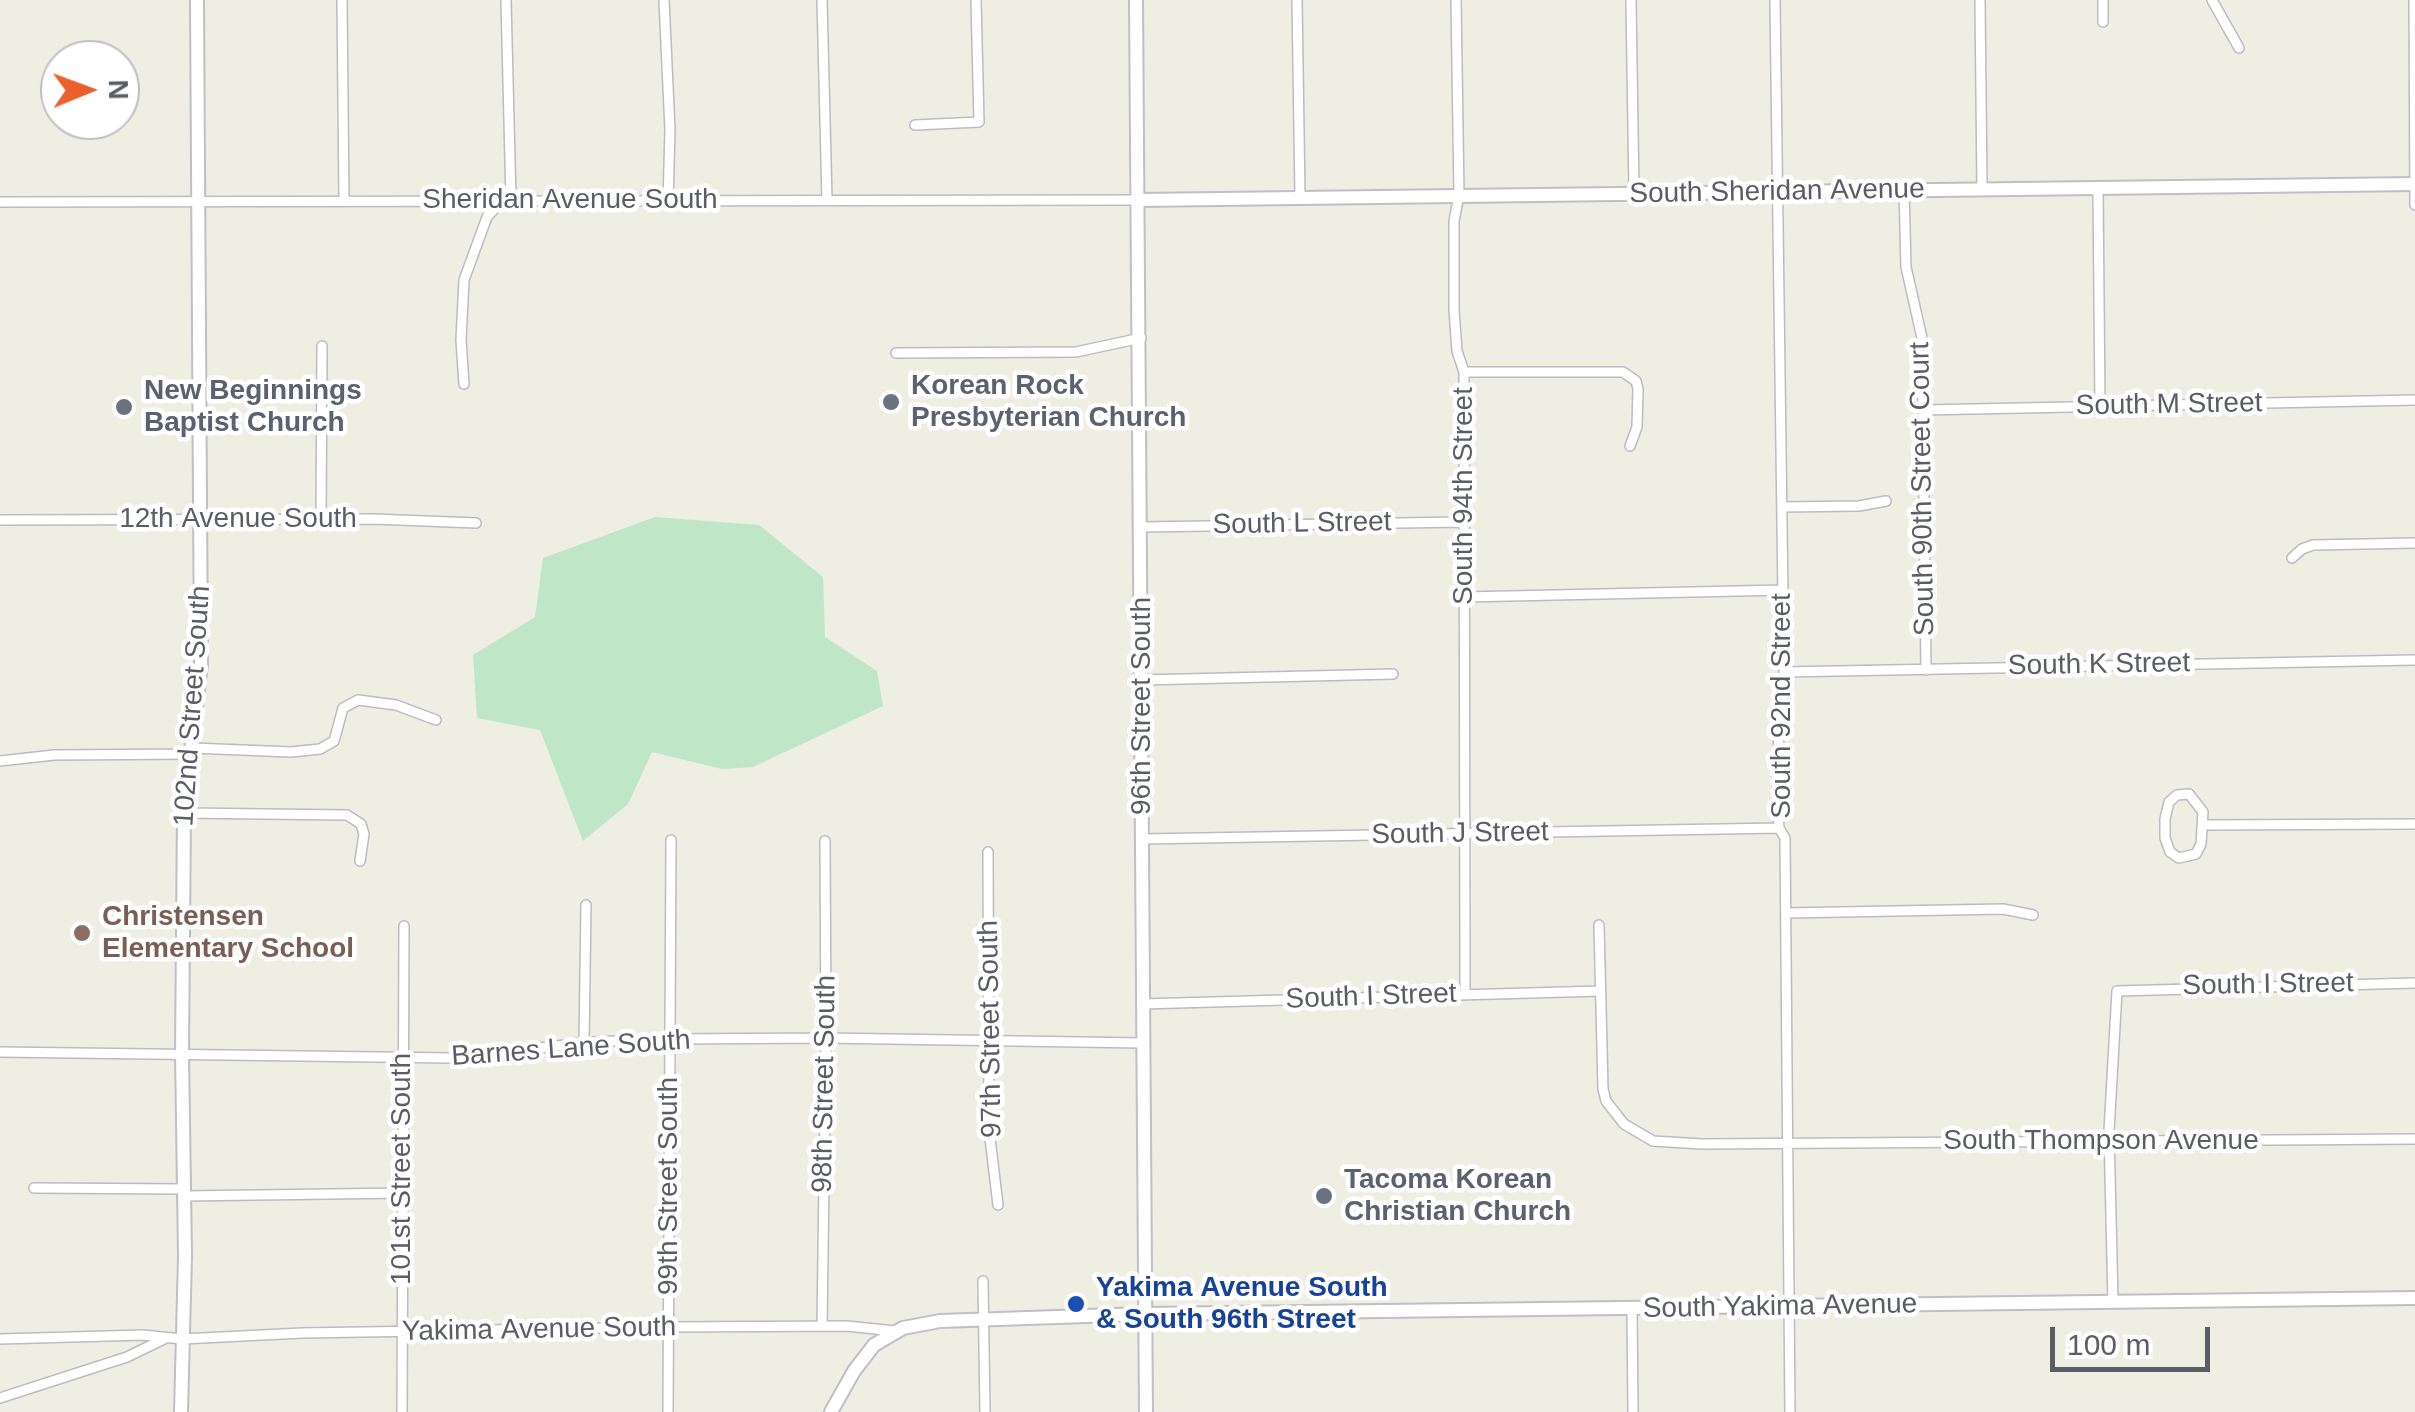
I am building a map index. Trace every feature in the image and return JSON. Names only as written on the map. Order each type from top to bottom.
[{"type":"main road","name":"102nd Street South","points":[[180,1412],[184,813],[201,664],[198,0]]},
{"type":"main road","name":"96th Street South","points":[[1136,0],[1146,1412]]},
{"type":"main road","name":"South Sheridan Avenue","points":[[1139,200],[2415,184]]},
{"type":"main road","name":"South Yakima Avenue","points":[[1145,1314],[2415,1298]]},
{"type":"main road","name":"Yakima Avenue South","points":[[895,1331],[923,1323],[1145,1314]]},
{"type":"main road","points":[[831,1412],[864,1354],[895,1331]]},
{"type":"street","points":[[342,0],[344,200]]},
{"type":"street","points":[[464,384],[464,280],[487,217],[507,201],[506,0]]},
{"type":"street","points":[[664,0],[670,130],[668,201]]},
{"type":"street","points":[[822,0],[827,200]]},
{"type":"street","points":[[915,125],[979,122],[976,0]]},
{"type":"street","points":[[1296,0],[1300,197]]},
{"type":"street","name":"South 94th Street","points":[[1456,0],[1460,195],[1454,221],[1454,310],[1457,351],[1464,372],[1465,994]]},
{"type":"street","points":[[1631,0],[1634,193]]},
{"type":"street","name":"South 92nd Street","points":[[1775,0],[1784,672],[1780,702],[1779,828],[1785,838],[1790,1412]]},
{"type":"street","points":[[2103,0],[2103,22]]},
{"type":"street","points":[[2212,0],[2239,48]]},
{"type":"street","points":[[2414,0],[2415,205]]},
{"type":"street","points":[[1980,1],[1982,189]]},
{"type":"street","points":[[2098,188],[2100,407]]},
{"type":"street","name":"South 90th Street Court","points":[[1904,190],[1906,266],[1922,338],[1926,670]]},
{"type":"street","name":"Sheridan Avenue South","points":[[0,202],[1139,200]]},
{"type":"street","points":[[896,353],[1076,352],[1141,338]]},
{"type":"street","points":[[321,519],[322,346]]},
{"type":"street","points":[[1464,372],[1611,370],[1630,375],[1638,389],[1636,434],[1630,446]]},
{"type":"street","name":"South M Street","points":[[1923,410],[2415,400]]},
{"type":"street","points":[[1782,507],[1886,502]]},
{"type":"street","name":"12th Avenue South","points":[[0,520],[321,519],[476,523]]},
{"type":"street","name":"South L Street","points":[[1142,527],[1463,522]]},
{"type":"street","points":[[2292,558],[2312,545],[2415,543]]},
{"type":"street","points":[[1464,597],[1783,590]]},
{"type":"street","name":"South K Street","points":[[1784,672],[2415,660]]},
{"type":"street","points":[[1142,680],[1393,674]]},
{"type":"street","points":[[0,761],[54,755],[291,752],[320,748],[334,741],[343,708],[358,700],[396,705],[436,720]]},
{"type":"street","points":[[2189,794],[2198,802],[2204,825],[2196,854],[2179,858],[2170,852],[2165,819],[2169,802],[2177,795],[2189,794]]},
{"type":"street","points":[[184,813],[347,815],[361,824],[364,834],[360,861]]},
{"type":"street","points":[[2204,825],[2415,824]]},
{"type":"street","name":"South J Street","points":[[1142,839],[1779,828]]},
{"type":"street","name":"99th Street South","points":[[668,1412],[671,840]]},
{"type":"street","name":"98th Street South","points":[[822,1326],[825,842]]},
{"type":"street","name":"97th Street South","points":[[988,852],[989,1130],[998,1205]]},
{"type":"street","points":[[584,1043],[586,905]]},
{"type":"street","points":[[1786,913],[2003,909],[2033,915]]},
{"type":"street","name":"South Thompson Avenue","points":[[1599,925],[1603,1090],[1614,1114],[1632,1132],[1653,1141],[2415,1139]]},
{"type":"street","name":"101st Street South","points":[[402,1412],[404,926]]},
{"type":"street","name":"South I Street","points":[[2110,1141],[2114,995],[2121,988],[2415,982]]},
{"type":"street","name":"South I Street","points":[[1142,1004],[1600,991]]},
{"type":"street","name":"Barnes Lane South","points":[[0,1052],[470,1058],[584,1043],[670,1039],[1142,1043]]},
{"type":"street","points":[[2110,1141],[2113,1302]]},
{"type":"street","points":[[34,1188],[184,1193],[403,1192]]},
{"type":"street","points":[[983,1281],[985,1412]]},
{"type":"street","points":[[1632,1309],[1633,1412]]},
{"type":"street","name":"Yakima Avenue South","points":[[164,1340],[302,1333],[668,1327],[822,1326],[895,1331]]},
{"type":"street","points":[[0,1339],[144,1335],[164,1340]]},
{"type":"street","points":[[0,1398],[164,1340]]},
{"type":"green space","points":[[655,517],[759,525],[823,577],[825,637],[877,671],[883,706],[753,767],[722,769],[652,752],[628,804],[583,841],[540,730],[477,718],[473,655],[535,617],[543,558]]},
{"type":"place","name":"Korean Rock Presbyterian Church","points":[[891,402]]},
{"type":"place","name":"New Beginnings Baptist Church","points":[[124,407]]},
{"type":"place","name":"Christensen Elementary School","points":[[82,933]]},
{"type":"place","name":"Tacoma Korean Christian Church","points":[[1324,1196]]},
{"type":"place","name":"Yakima Avenue South & South 96th Street","points":[[1076,1304]]}]
